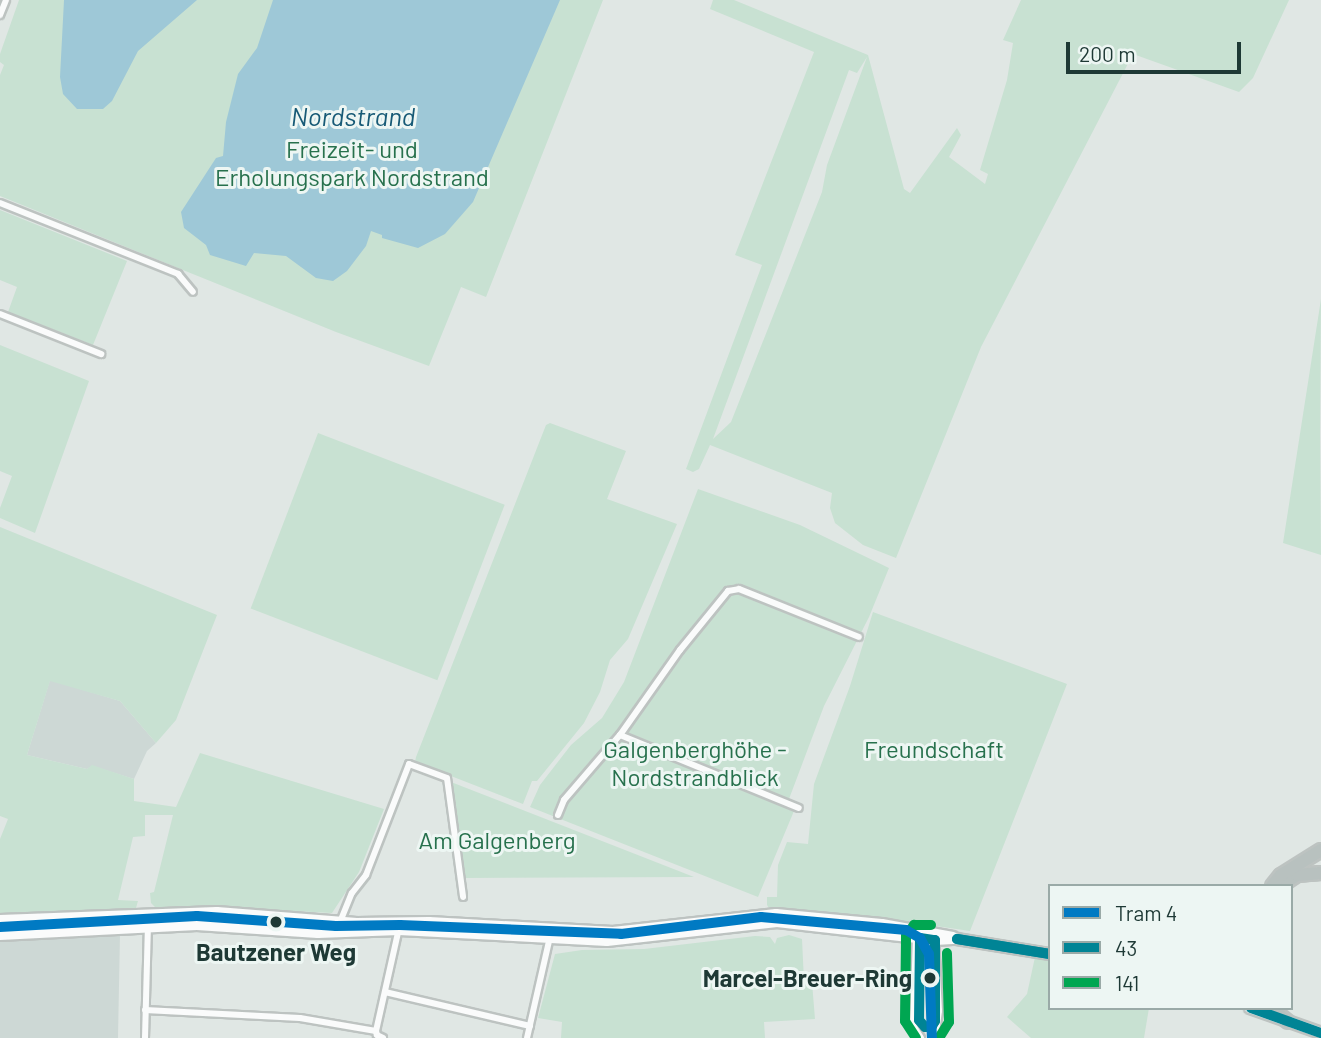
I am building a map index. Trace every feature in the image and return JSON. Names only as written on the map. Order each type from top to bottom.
[{"type":"highway","points":[[1274,884],[1281,876],[1321,850]]},
{"type":"highway","points":[[1286,884],[1297,875],[1321,873]]},
{"type":"highway","points":[[1273,1010],[1288,1022]]},
{"type":"main road","points":[[0,920],[217,912],[340,928]]},
{"type":"main road","points":[[146,914],[148,927]]},
{"type":"main road","points":[[0,935],[197,925],[340,928],[400,926],[551,933],[631,931],[776,914],[930,934],[1048,954]]},
{"type":"main road","points":[[551,933],[607,941],[769,922],[915,937],[930,934]]},
{"type":"main road","points":[[1255,1010],[1321,1033]]},
{"type":"street","points":[[0,15],[6,0]]},
{"type":"street","points":[[0,203],[178,274],[193,292]]},
{"type":"street","points":[[0,314],[101,355]]},
{"type":"street","points":[[558,815],[564,800],[620,735],[723,595],[733,588],[859,637]]},
{"type":"street","points":[[620,735],[799,808]]},
{"type":"street","points":[[340,928],[352,893],[366,875],[410,764],[447,778],[463,897]]},
{"type":"street","points":[[145,1010],[300,1018],[379,1035],[385,992],[400,926]]},
{"type":"street","points":[[145,1038],[148,927]]},
{"type":"street","points":[[385,992],[529,1033],[551,933]]},
{"type":"street","points":[[921,1038],[913,1025],[915,937],[930,934],[939,1011],[935,1038]]},
{"type":"shaded area","points":[[50,680],[120,701],[156,743],[147,751],[134,779],[92,766],[87,769],[27,755]]},
{"type":"shaded area","points":[[120,935],[118,1038],[0,1038],[0,942],[40,936]]},
{"type":"green space","name":"Freizeit- und Erholungspark Nordstrand","points":[[19,0],[603,0],[486,297],[461,287],[429,366],[336,332],[0,196],[0,75],[4,65],[0,62],[0,54]]},
{"type":"green space","points":[[713,0],[734,0],[868,55],[904,189],[910,193],[957,128],[961,135],[949,157],[985,184],[988,174],[980,170],[1007,80],[1013,43],[1003,40],[1021,0],[1289,0],[1253,78],[1239,92],[1133,54],[981,347],[896,558],[863,545],[835,523],[830,508],[832,493],[710,445],[699,469],[693,472],[686,469],[762,265],[735,255],[814,52],[710,9]],"holes":[[[867,57],[827,165],[822,192],[731,422],[713,439],[849,70],[857,73]]]},
{"type":"green space","points":[[0,210],[127,261],[93,345],[8,312],[17,287],[0,280]]},
{"type":"green space","points":[[1321,299],[1320,433],[1321,555],[1283,543]]},
{"type":"green space","points":[[0,345],[89,381],[35,533],[0,518],[0,508],[12,476],[0,471]]},
{"type":"green space","points":[[550,423],[626,451],[607,499],[677,524],[628,639],[610,660],[600,692],[584,723],[537,781],[532,781],[523,804],[415,762],[546,425]]},
{"type":"green space","points":[[318,433],[505,505],[437,680],[251,609]]},
{"type":"green space","name":"Galgenberghöhe - Nordstrandblick","points":[[698,489],[800,525],[889,568],[869,617],[824,706],[786,807],[794,811],[758,897],[530,807],[540,785],[571,745],[602,718],[624,682]]},
{"type":"green space","points":[[0,527],[217,615],[176,720],[156,743],[120,701],[50,681],[27,755],[87,769],[92,765],[134,779],[134,801],[176,807],[200,753],[384,809],[359,872],[332,913],[199,906],[156,908],[151,903],[150,893],[154,892],[173,815],[145,815],[145,836],[133,837],[118,900],[138,901],[136,908],[101,913],[0,916],[0,839],[8,819],[0,816]]},
{"type":"green space","name":"Freundschaft","points":[[873,612],[1067,684],[970,931],[874,917],[769,908],[767,905],[767,897],[777,897],[778,865],[787,842],[808,844],[814,784],[850,686]]},
{"type":"green space","name":"Am Galgenberg","points":[[451,782],[694,877],[464,878]]},
{"type":"green space","points":[[789,935],[802,939],[804,981],[812,982],[815,1019],[764,1022],[765,1038],[561,1038],[562,1022],[538,1018],[555,954],[582,950],[644,949],[755,936],[770,937],[775,944],[777,938]]},
{"type":"green space","points":[[1035,957],[1048,960],[1048,1010],[1149,1010],[1144,1038],[1031,1038],[1007,1017],[1027,994]]},
{"type":"water","points":[[64,0],[197,0],[138,51],[112,101],[103,109],[77,109],[63,94],[60,77]]},
{"type":"water","name":"Nordstrand","points":[[273,0],[560,0],[473,202],[445,234],[418,248],[382,238],[382,235],[371,231],[366,246],[347,271],[333,281],[316,278],[286,256],[254,253],[246,266],[210,255],[206,245],[184,228],[181,212],[216,158],[223,156],[226,122],[238,74],[257,48]]},
{"type":"tram line","name":"4","points":[[0,927],[197,916],[336,926],[400,925],[621,934],[761,917],[906,930],[920,938],[929,954],[932,1038]]},
{"type":"transit line","name":"141","points":[[916,1038],[905,1021],[906,936],[914,925],[931,925]]},
{"type":"transit line","name":"43","points":[[920,938],[935,940],[935,1021],[932,1026],[925,1027],[919,1020],[920,938]]},
{"type":"transit line","name":"43","points":[[957,939],[1048,954]]},
{"type":"transit line","name":"43","points":[[957,939],[1048,954]]},
{"type":"transit line","name":"141","points":[[939,1038],[949,1022],[947,953]]},
{"type":"transit line","name":"43","points":[[1257,1010],[1321,1033]]},
{"type":"place","name":"Bautzener Weg","points":[[276,922]]},
{"type":"place","name":"Marcel-Breuer-Ring","points":[[930,978]]}]
